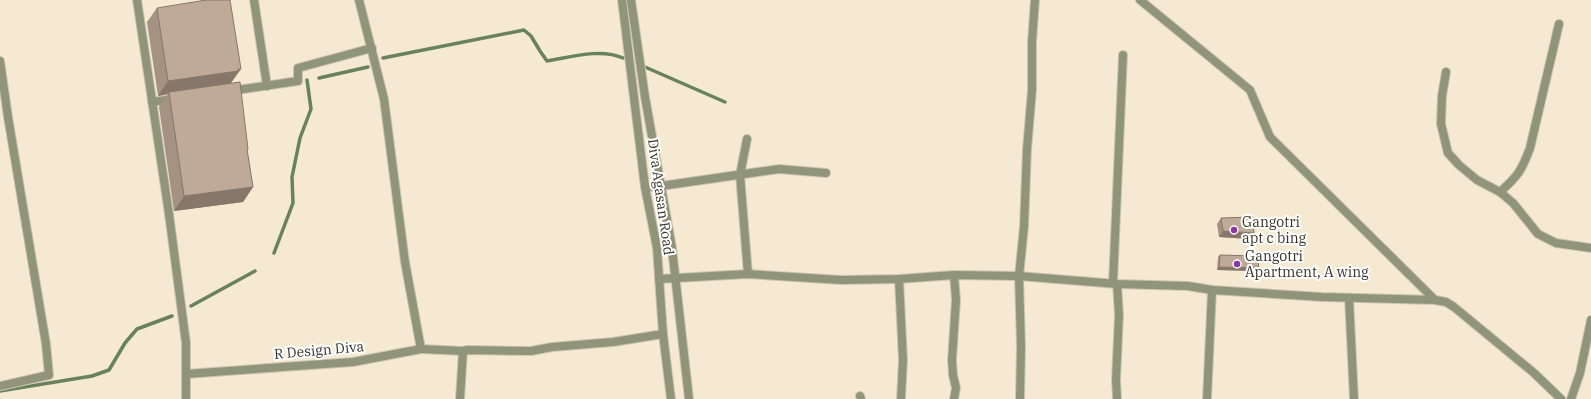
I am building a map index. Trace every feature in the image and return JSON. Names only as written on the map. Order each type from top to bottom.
[{"type":"street","points":[[137,0],[186,343],[186,399]]},
{"type":"street","points":[[254,0],[267,86]]},
{"type":"street","points":[[359,0],[384,99],[405,262],[420,349]]},
{"type":"street","name":"Diva Agasan Road","points":[[622,0],[645,187],[657,248],[663,334],[671,399]]},
{"type":"street","points":[[631,0],[645,97],[661,186],[675,278],[689,399]]},
{"type":"street","points":[[1020,399],[1020,276],[1032,90],[1032,42],[1035,0]]},
{"type":"street","points":[[1140,0],[1250,90],[1270,137],[1435,300]]},
{"type":"street","points":[[1500,192],[1515,179],[1523,167],[1530,148],[1559,24]]},
{"type":"street","points":[[221,92],[298,82],[298,68],[372,48]]},
{"type":"street","points":[[1117,399],[1116,379],[1119,315],[1115,283],[1123,55]]},
{"type":"street","points":[[0,62],[46,344],[49,376],[0,386]]},
{"type":"street","points":[[1446,72],[1442,96],[1441,124],[1448,153],[1459,165],[1477,180],[1500,192],[1513,203],[1538,234],[1556,242],[1591,248]]},
{"type":"street","points":[[152,102],[183,98]]},
{"type":"street","points":[[747,139],[740,175],[748,274]]},
{"type":"street","points":[[645,187],[779,169],[826,173]]},
{"type":"street","points":[[659,279],[748,274],[841,280],[899,279],[954,275],[1020,276],[1115,283],[1188,286],[1212,290],[1322,297],[1435,300],[1446,302],[1454,306],[1534,373],[1561,399]]},
{"type":"street","points":[[954,275],[956,300],[952,360],[956,388],[954,399]]},
{"type":"street","points":[[899,279],[903,360],[901,399]]},
{"type":"street","points":[[1207,399],[1212,290]]},
{"type":"street","points":[[1349,298],[1354,399]]},
{"type":"street","points":[[1571,399],[1580,373],[1591,320]]},
{"type":"street","name":"R Design Diva","points":[[186,374],[353,362],[420,349],[463,352],[467,350],[531,351],[552,347],[613,342],[663,334]]},
{"type":"street","points":[[460,399],[463,352]]},
{"type":"building","points":[[206,0],[230,0],[241,69],[238,69],[238,71],[168,81],[157,8]]},
{"type":"building","points":[[240,82],[247,149],[253,187],[184,196],[169,92]]},
{"type":"building","points":[[1253,217],[1254,233],[1223,231],[1221,218]]},
{"type":"building","name":"Gangotri Apartment, A wing","points":[[1220,255],[1257,256],[1259,268],[1219,267]]},
{"type":"waterway","points":[[383,58],[524,30],[531,36],[547,61],[586,54],[605,54],[623,58]]},
{"type":"waterway","points":[[319,78],[368,67]]},
{"type":"waterway","points":[[645,67],[725,102]]},
{"type":"waterway","points":[[274,253],[293,203],[292,177],[300,138],[311,109],[307,80]]},
{"type":"waterway","points":[[191,306],[255,271]]},
{"type":"waterway","points":[[0,391],[92,376],[109,370],[125,343],[137,329],[172,316]]},
{"type":"place","name":"Gangotri apt c bing","points":[[1234,230]]},
{"type":"place","name":"Gangotri Apartment, A wing","points":[[1237,264]]}]
